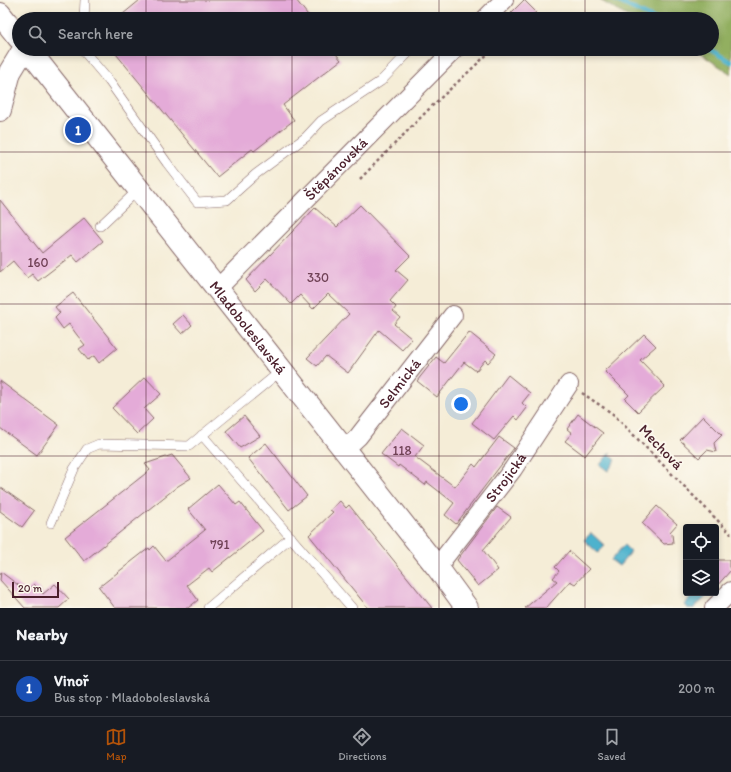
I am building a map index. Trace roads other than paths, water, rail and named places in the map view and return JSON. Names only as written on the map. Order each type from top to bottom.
[{"type":"main road","points":[[0,14],[12,29]]},
{"type":"main road","points":[[0,110],[10,72],[20,56]]},
{"type":"main road","name":"Mladoboleslavská","points":[[34,56],[437,567],[467,608]]},
{"type":"street","points":[[492,12],[504,0]]},
{"type":"street","name":"Štěpánovská","points":[[217,289],[448,56]]},
{"type":"street","name":"Selmická","points":[[344,450],[358,437],[453,315]]},
{"type":"street","name":"Strojická","points":[[437,567],[513,469],[569,384]]},
{"type":"street","points":[[716,607],[731,591]]},
{"type":"lane","points":[[84,12],[85,0]]},
{"type":"lane","points":[[88,56],[109,81],[167,163],[197,202],[227,200],[256,174],[306,137],[320,121],[381,81],[405,56]]},
{"type":"lane","points":[[100,226],[139,190]]},
{"type":"lane","points":[[51,523],[74,469],[87,449],[99,444],[190,446],[282,370]]},
{"type":"lane","points":[[202,435],[352,608]]},
{"type":"lane","points":[[208,608],[291,537]]},
{"type":"water","points":[[610,452],[611,456],[616,460],[608,471],[600,465]]},
{"type":"water","points":[[591,533],[605,546],[598,553],[584,540]]},
{"type":"water","points":[[624,545],[631,552],[619,566],[611,560]]},
{"type":"water","points":[[692,596],[706,597],[694,608],[687,608],[684,605]]},
{"type":"waterway","points":[[615,0],[640,12]]},
{"type":"waterway","points":[[719,55],[731,62]]},
{"type":"place","name":"Vinoř","points":[[78,130]]}]
